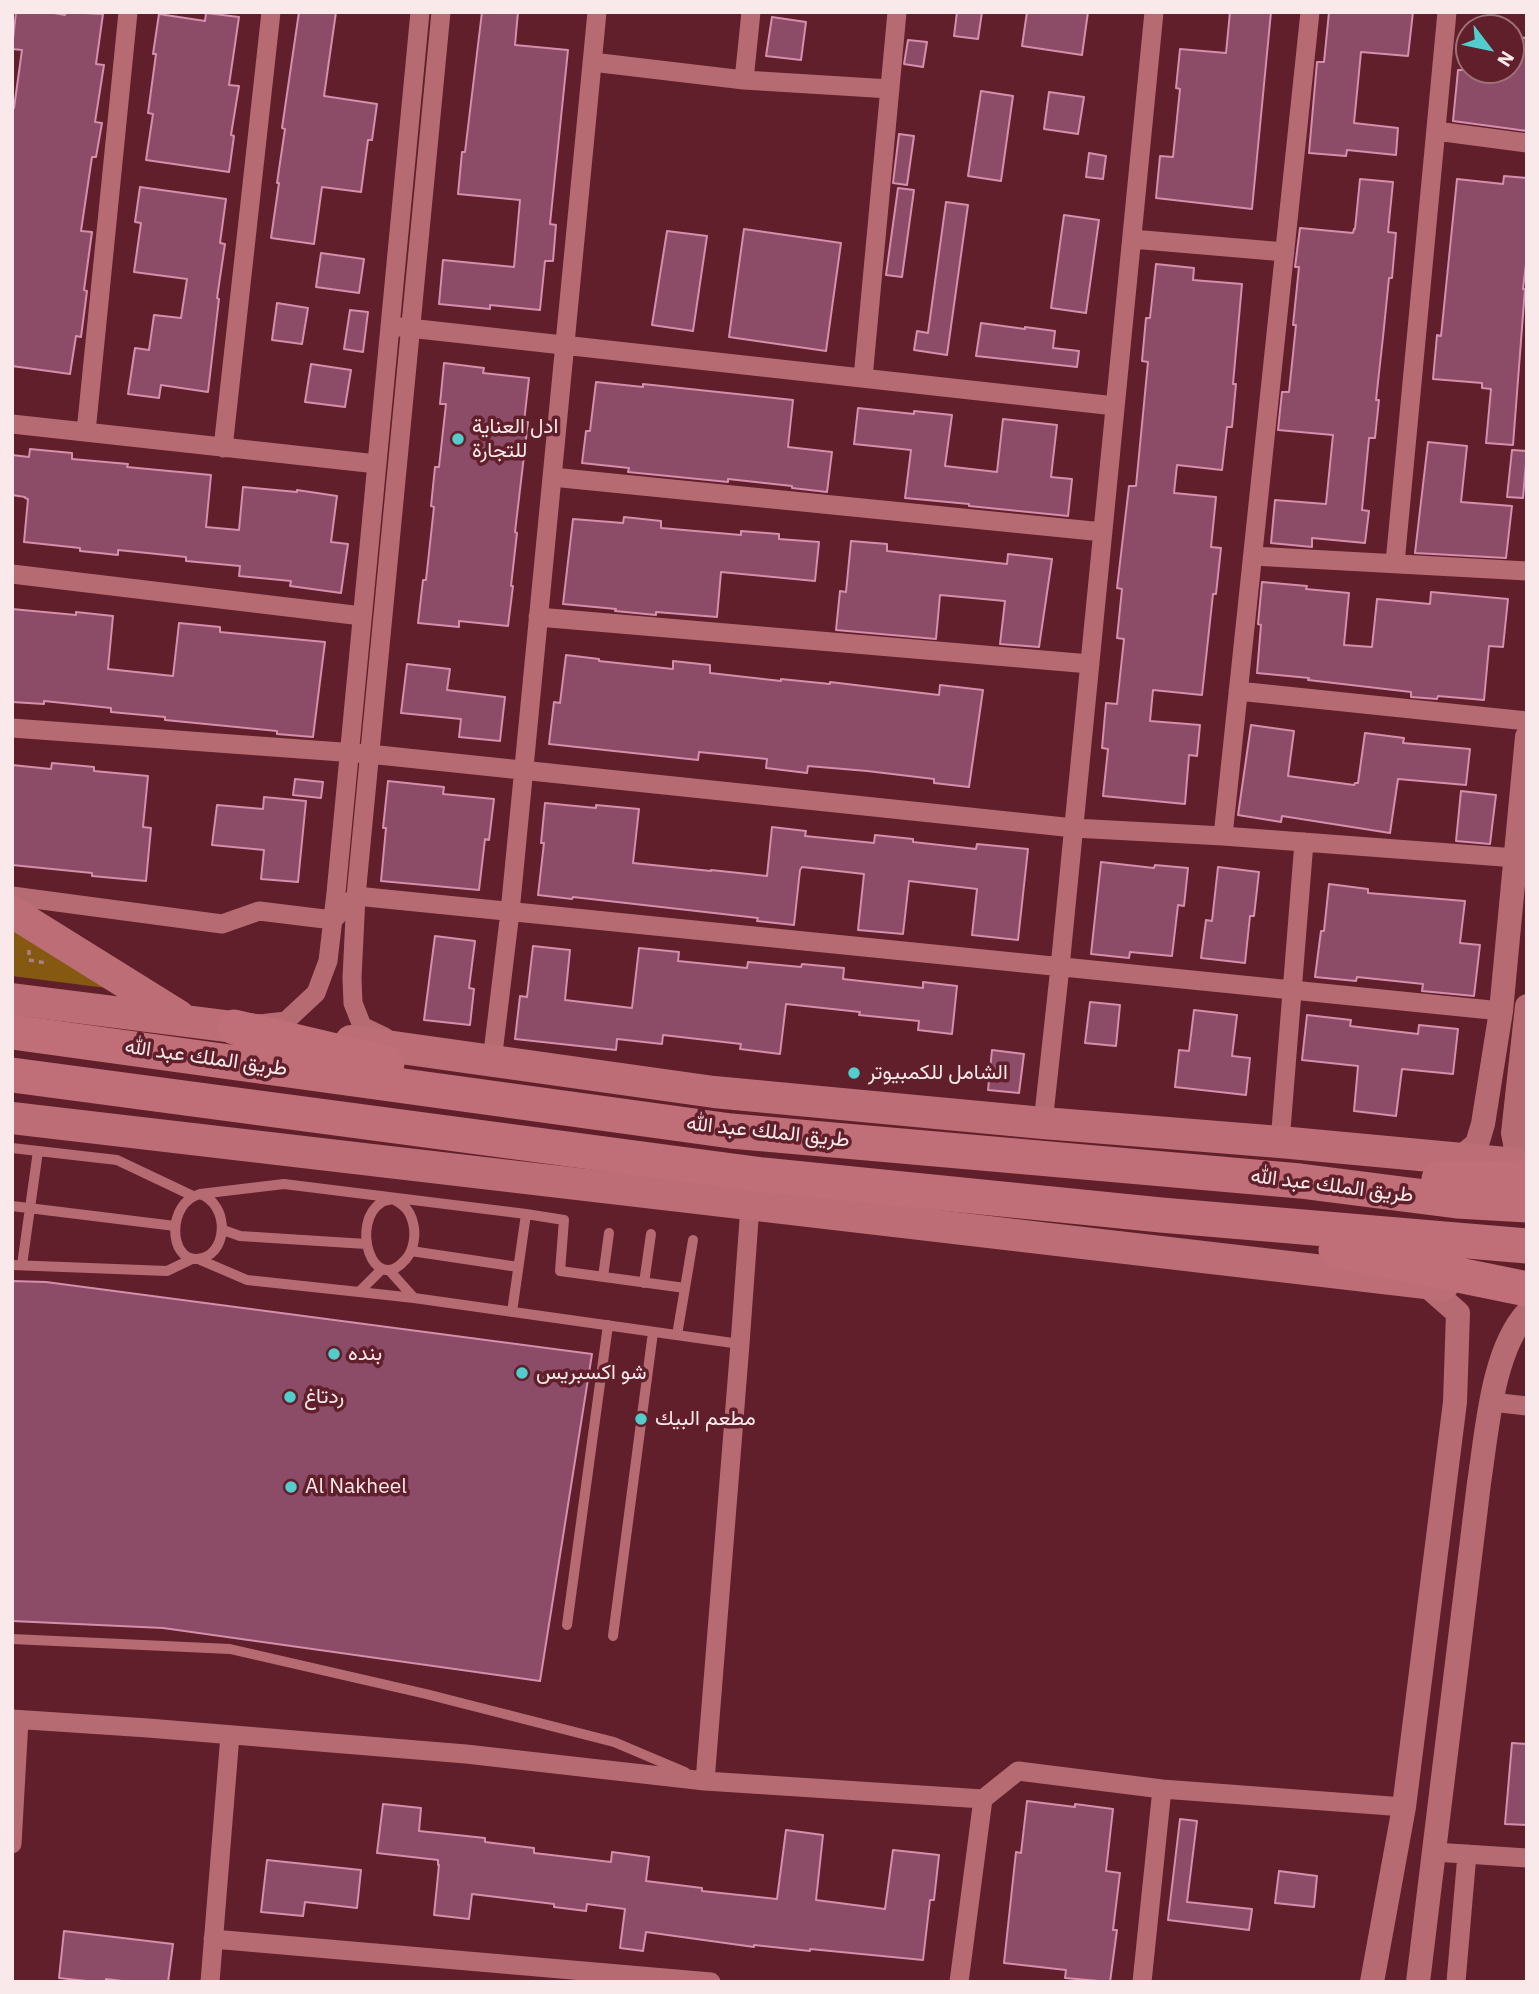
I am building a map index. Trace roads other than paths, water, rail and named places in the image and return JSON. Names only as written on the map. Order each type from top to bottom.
[{"type":"highway","points":[[234,1027],[376,1061],[731,1130]]},
{"type":"highway","name":"طريق الملك عبد الله","points":[[12,1032],[731,1130],[1300,1181],[1457,1201],[1527,1206]]},
{"type":"highway","name":"طريق الملك عبد الله","points":[[12,1075],[763,1175],[1161,1215],[1527,1246]]},
{"type":"highway","points":[[1300,1181],[1527,1178]]},
{"type":"highway","points":[[1161,1215],[1527,1290]]},
{"type":"main road","points":[[12,912],[189,1022]]},
{"type":"main road","name":"طريق الملك عبد الله","points":[[12,999],[424,1050],[714,1092],[1043,1123],[1527,1163]]},
{"type":"main road","points":[[12,1118],[1425,1284],[1527,1290]]},
{"type":"street","points":[[86,432],[128,12]]},
{"type":"street","points":[[223,447],[271,12]]},
{"type":"street","points":[[420,12],[400,327],[377,464],[362,616],[352,978],[353,1003],[362,1026],[381,1036],[424,1050]]},
{"type":"street","points":[[234,1027],[286,1021],[316,993],[328,961],[359,754],[400,327],[440,12]]},
{"type":"street","points":[[492,1061],[510,912],[597,12]]},
{"type":"street","points":[[744,80],[751,12]]},
{"type":"street","points":[[863,379],[897,12]]},
{"type":"street","points":[[1043,1123],[1154,12]]},
{"type":"street","points":[[1223,836],[1310,12]]},
{"type":"street","points":[[1395,563],[1447,12]]},
{"type":"street","points":[[592,62],[744,80],[890,89]]},
{"type":"street","points":[[1436,131],[1527,142]]},
{"type":"street","points":[[1132,239],[1285,252]]},
{"type":"street","points":[[400,327],[1115,406]]},
{"type":"street","points":[[12,424],[377,464]]},
{"type":"street","points":[[552,477],[1103,532]]},
{"type":"street","points":[[1253,556],[1527,571]]},
{"type":"street","points":[[12,574],[362,616]]},
{"type":"street","points":[[538,617],[1090,664]]},
{"type":"street","points":[[1238,691],[1527,721]]},
{"type":"street","points":[[12,728],[359,754],[1074,828],[1223,836],[1516,858]]},
{"type":"street","points":[[1461,1157],[1477,1144],[1483,1124],[1501,1011],[1527,737]]},
{"type":"street","points":[[1280,1142],[1304,842]]},
{"type":"street","points":[[12,895],[222,924],[260,911],[333,920]]},
{"type":"street","points":[[356,896],[1501,1011]]},
{"type":"street","points":[[333,920],[356,896]]},
{"type":"street","points":[[1527,1006],[1513,1133],[1516,1149],[1527,1163]]},
{"type":"street","points":[[705,1781],[750,1206]]},
{"type":"street","points":[[1372,1982],[1404,1807],[1455,1402],[1458,1313],[1425,1284]]},
{"type":"street","points":[[1418,1982],[1492,1402],[1504,1349],[1527,1313]]},
{"type":"street","points":[[1455,1402],[1527,1406]]},
{"type":"street","points":[[12,1844],[16,1720],[466,1754],[705,1781],[983,1798],[1018,1771],[1162,1788],[1404,1807]]},
{"type":"street","points":[[209,1982],[230,1735]]},
{"type":"street","points":[[1142,1982],[1162,1788]]},
{"type":"street","points":[[959,1982],[983,1798]]},
{"type":"street","points":[[1434,1852],[1527,1858]]},
{"type":"street","points":[[1456,1982],[1467,1854]]},
{"type":"street","points":[[213,1939],[710,1982]]},
{"type":"lane","points":[[12,1148],[117,1160],[196,1195],[206,1196],[218,1209],[222,1219],[220,1240],[214,1250],[167,1271],[17,1265],[30,1208],[38,1151]]},
{"type":"lane","points":[[685,1289],[560,1271],[564,1220],[284,1184],[196,1195],[185,1201],[175,1226],[183,1253],[247,1280],[414,1298],[740,1343]]},
{"type":"lane","points":[[359,1292],[386,1270],[405,1260],[411,1251],[415,1230],[412,1219],[403,1204],[393,1199],[381,1202],[368,1220],[366,1244],[374,1264],[386,1270],[414,1298]]},
{"type":"lane","points":[[12,1206],[175,1226]]},
{"type":"lane","points":[[512,1312],[526,1214]]},
{"type":"lane","points":[[223,1230],[240,1236],[366,1244]]},
{"type":"lane","points":[[603,1277],[610,1233]]},
{"type":"lane","points":[[644,1283],[651,1234]]},
{"type":"lane","points":[[677,1335],[693,1240]]},
{"type":"lane","points":[[411,1251],[518,1267]]},
{"type":"lane","points":[[567,1625],[608,1325]]},
{"type":"lane","points":[[613,1636],[653,1332]]},
{"type":"lane","points":[[12,1639],[230,1649],[426,1694],[614,1742],[705,1781]]},
{"type":"place","name":"ادل العناية للتجارة","points":[[458,439]]},
{"type":"place","name":"الشامل للكمبيوتر","points":[[854,1073]]},
{"type":"place","name":"بنده","points":[[334,1354]]},
{"type":"place","name":"شو اكسبريس","points":[[522,1373]]},
{"type":"place","name":"ردتاغ","points":[[290,1397]]},
{"type":"place","name":"مطعم البيك","points":[[641,1419]]},
{"type":"place","name":"Al Nakheel","points":[[291,1487]]}]
